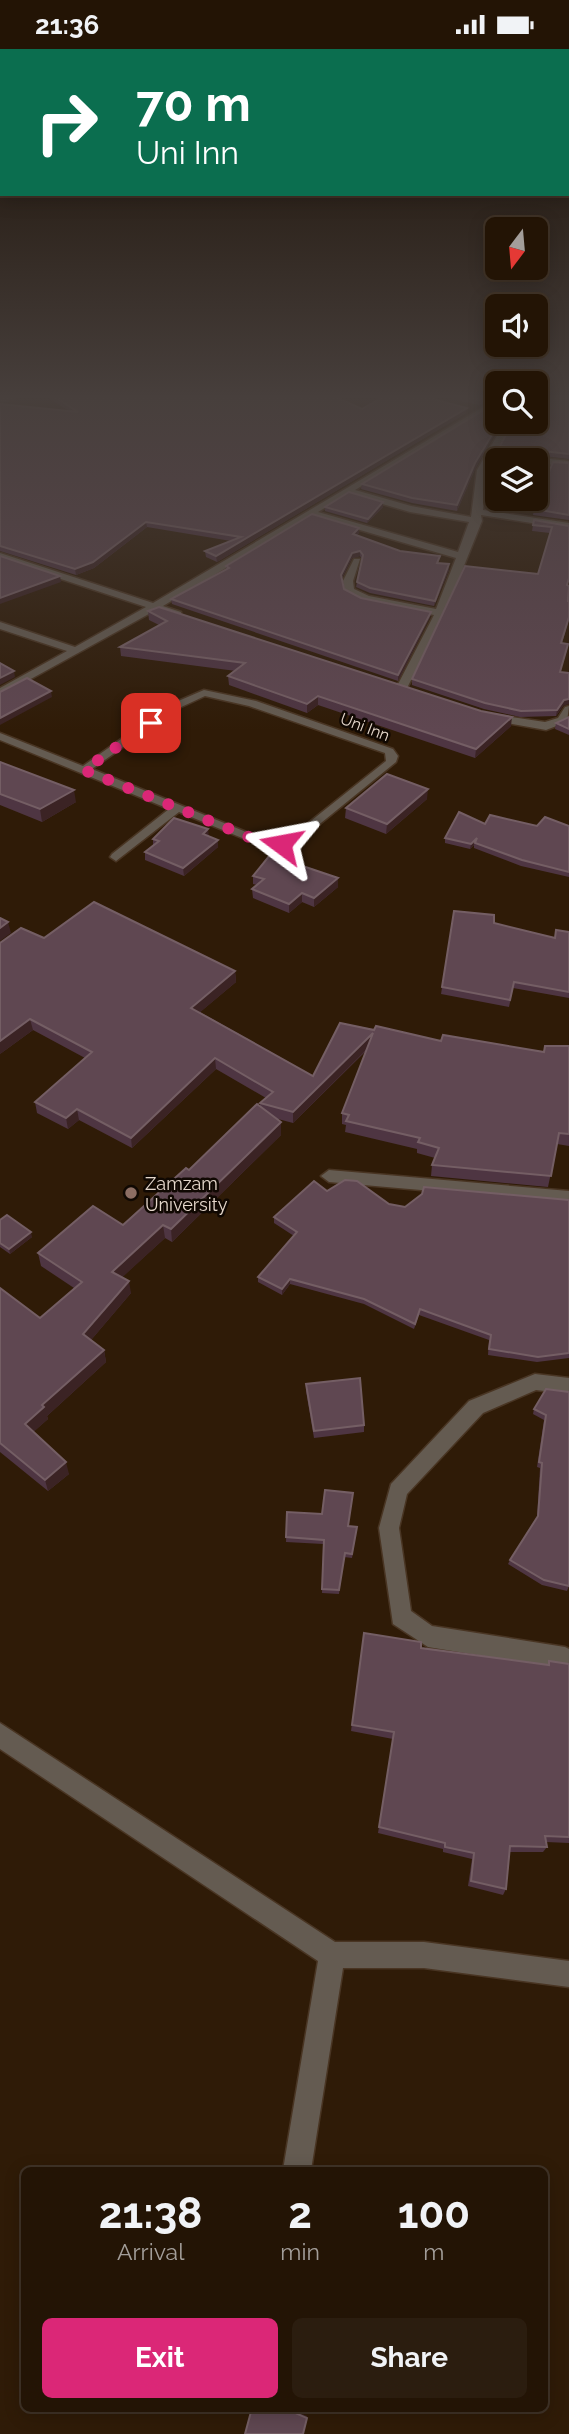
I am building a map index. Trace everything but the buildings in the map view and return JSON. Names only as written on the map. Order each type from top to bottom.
[{"type":"street","points":[[0,693],[154,607],[319,508]]},
{"type":"street","points":[[408,508],[569,526]]},
{"type":"street","points":[[389,684],[408,690],[477,517],[478,508]]},
{"type":"street","points":[[311,513],[460,556]]},
{"type":"street","points":[[0,556],[193,620]]},
{"type":"street","points":[[357,561],[348,581],[349,590],[366,599],[440,613]]},
{"type":"street","points":[[0,625],[76,651]]},
{"type":"street","points":[[473,712],[513,722],[546,726],[563,720],[569,709]]},
{"type":"street","points":[[329,1176],[569,1197]]},
{"type":"street","points":[[565,1658],[428,1636],[401,1617],[389,1528],[398,1490],[477,1407],[535,1382],[569,1386]]},
{"type":"street","points":[[0,1735],[332,1955],[424,1955],[569,1974]]},
{"type":"street","points":[[297,2167],[332,1955]]},
{"type":"lane","name":"Uni Inn","points":[[0,736],[264,843],[281,844],[296,838],[391,762],[393,756],[388,751],[252,703],[204,693],[173,707],[84,770]]},
{"type":"lane","points":[[116,857],[177,808]]},
{"type":"place","name":"Zamzam University","points":[[131,1193]]},
{"type":"route","points":[[151,723],[84,770],[264,843],[281,844]]}]
